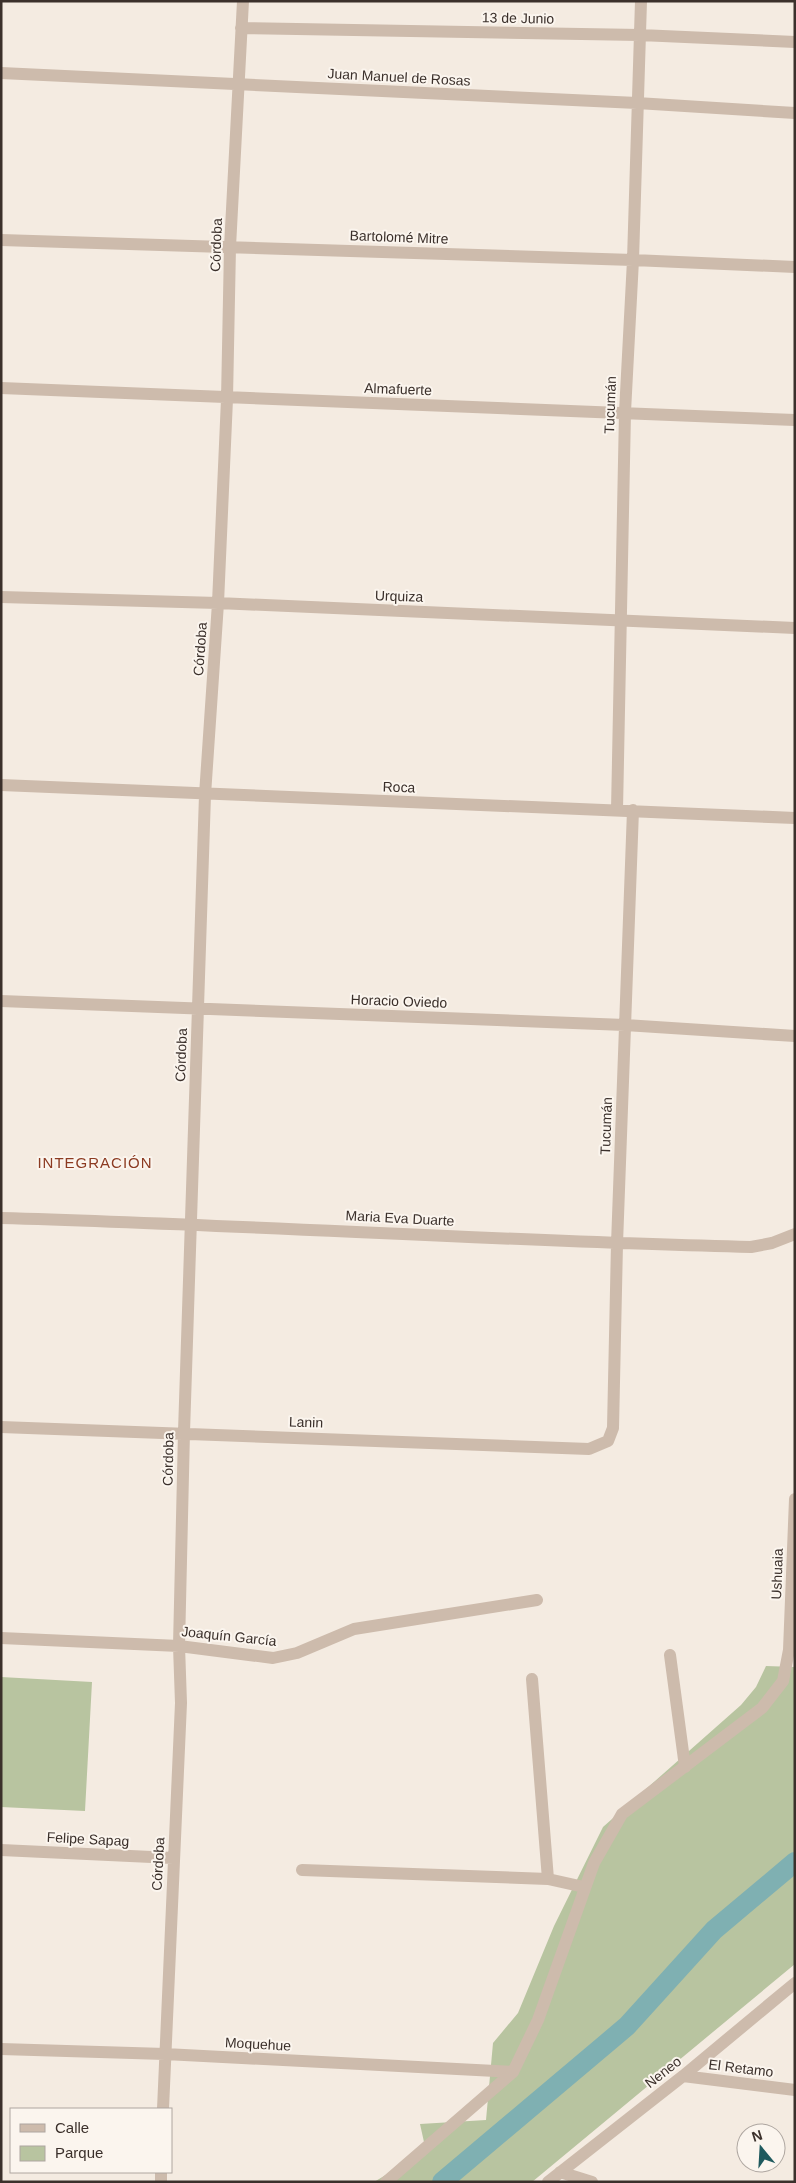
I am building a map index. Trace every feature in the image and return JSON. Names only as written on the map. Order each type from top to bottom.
[{"type":"street","name":"Córdoba","points":[[163,2108],[181,1703],[179,1646],[184,1432],[205,795],[218,603],[227,399],[230,247],[237,84],[243,1]]},
{"type":"street","name":"Tucumán","points":[[617,810],[624,412],[633,260],[641,1]]},
{"type":"street","name":"13 de Junio","points":[[242,28],[640,35],[795,42]]},
{"type":"street","name":"Juan Manuel de Rosas","points":[[1,73],[637,103],[795,113]]},
{"type":"street","name":"Bartolomé Mitre","points":[[1,240],[795,267]]},
{"type":"street","name":"Almafuerte","points":[[1,388],[227,399],[624,412],[795,420]]},
{"type":"street","name":"Urquiza","points":[[1,597],[218,603],[795,628]]},
{"type":"street","name":"Roca","points":[[1,785],[205,795],[633,810],[795,818]]},
{"type":"street","name":"Tucumán","points":[[608,1441],[613,1428],[617,1244],[633,810]]},
{"type":"street","name":"Horacio Oviedo","points":[[1,1001],[625,1025],[795,1036]]},
{"type":"street","name":"Maria Eva Duarte","points":[[1,1218],[190,1223],[617,1244],[751,1247],[772,1243],[795,1234]]},
{"type":"street","name":"Lanin","points":[[1,1427],[184,1432],[589,1449],[608,1441]]},
{"type":"street","name":"Ushuaia","points":[[513,2072],[538,2020],[594,1863],[622,1814],[762,1708],[783,1681],[789,1650],[795,1498]]},
{"type":"street","name":"Joaquín García","points":[[1,1638],[179,1646],[273,1658],[297,1653],[354,1629],[537,1600]]},
{"type":"street","points":[[670,1655],[685,1767]]},
{"type":"street","points":[[532,1679],[548,1879]]},
{"type":"street","name":"Felipe Sapag","points":[[1,1850],[173,1858]]},
{"type":"street","points":[[302,1870],[548,1879],[584,1887]]},
{"type":"street","name":"Neneo","points":[[548,2182],[683,2076],[795,1983]]},
{"type":"street","name":"Moquehue","points":[[1,2049],[165,2054],[513,2072]]},
{"type":"street","points":[[386,2182],[513,2072]]},
{"type":"street","name":"El Retamo","points":[[683,2076],[795,2090]]},
{"type":"street","points":[[560,2172],[592,2182]]},
{"type":"green space","points":[[766,1666],[795,1667],[795,1964],[532,2182],[374,2182],[426,2151],[420,2124],[486,2120],[493,2043],[518,2013],[554,1926],[603,1827],[741,1705],[756,1687]]},
{"type":"green space","points":[[1,1677],[92,1682],[85,1811],[1,1807]]},
{"type":"waterway","points":[[442,2182],[627,2026],[714,1930],[795,1862]]},
{"type":"district","name":"INTEGRACIÓN","points":[[95,1162]]}]
